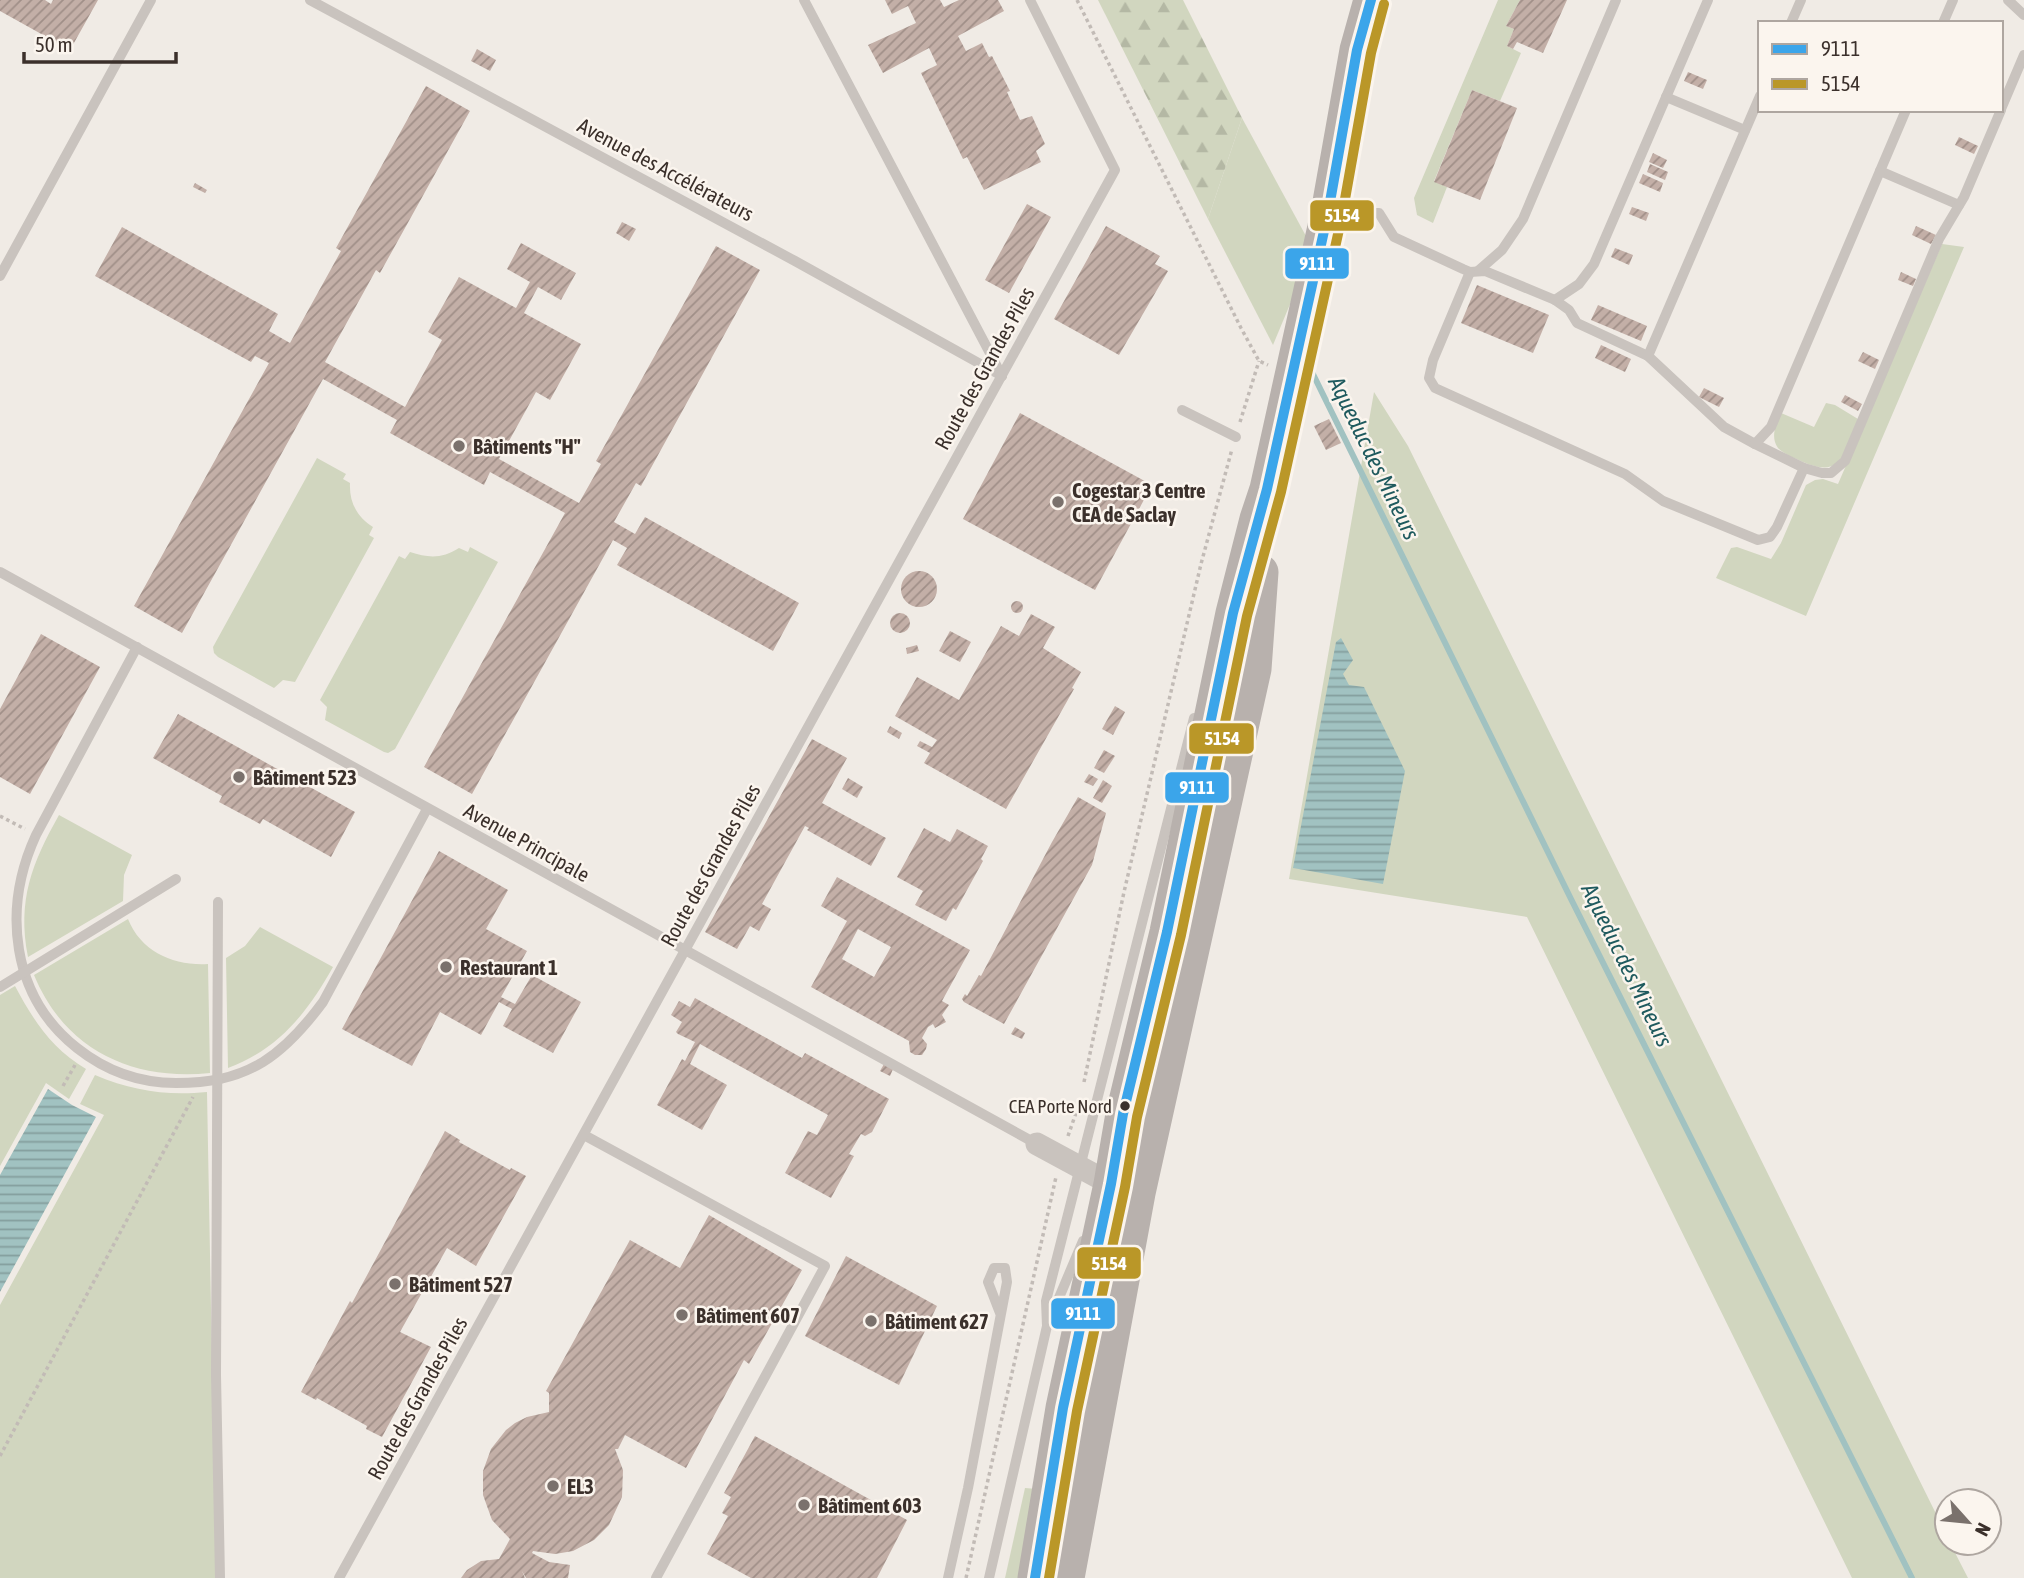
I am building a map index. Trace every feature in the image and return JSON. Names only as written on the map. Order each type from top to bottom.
[{"type":"main road","points":[[1035,1578],[1063,1408],[1104,1220],[1124,1188],[1123,1114],[1167,932],[1231,626],[1266,489],[1328,213],[1357,50],[1371,0]]},
{"type":"main road","points":[[1067,1578],[1124,1188],[1254,669],[1266,489]]},
{"type":"street","points":[[1037,1144],[1124,1188]]},
{"type":"lane","points":[[0,276],[150,0]]},
{"type":"lane","name":"Avenue des Accélérateurs","points":[[310,0],[795,261],[1002,376]]},
{"type":"lane","points":[[804,0],[1002,376]]},
{"type":"lane","name":"Route des Grandes Piles","points":[[339,1578],[1115,170],[1030,0]]},
{"type":"lane","points":[[1616,0],[1523,219],[1502,250],[1474,271],[1433,360],[1429,378],[1435,388],[1625,474],[1663,501],[1758,540],[1770,537],[1777,527],[1804,468]]},
{"type":"lane","points":[[1555,300],[1578,284],[1594,264],[1708,0]]},
{"type":"lane","points":[[1792,21],[1801,0]]},
{"type":"lane","points":[[1944,21],[1952,0]]},
{"type":"lane","points":[[2008,0],[2024,15]]},
{"type":"lane","points":[[2003,104],[2024,55]]},
{"type":"lane","points":[[1666,97],[1745,130]]},
{"type":"lane","points":[[1648,356],[1758,101]]},
{"type":"lane","points":[[1755,444],[1771,427],[1905,112]]},
{"type":"lane","points":[[1328,213],[1379,214],[1394,237],[1474,271],[1485,271],[1555,300],[1569,310],[1577,323],[1648,356],[1724,427],[1804,468],[1831,473],[1845,461],[1939,239],[1959,205],[2000,112]]},
{"type":"lane","points":[[1880,171],[1959,205]]},
{"type":"lane","points":[[1182,410],[1236,437]]},
{"type":"lane","name":"Avenue Principale","points":[[0,572],[1037,1144]]},
{"type":"lane","points":[[1210,667],[1231,626]]},
{"type":"lane","points":[[137,647],[36,835],[18,884],[16,931],[23,973],[43,1013],[57,1030],[99,1063],[133,1078],[157,1083],[219,1080],[264,1061],[306,1026],[323,1002],[427,808]]},
{"type":"lane","points":[[1047,1326],[1046,1301],[1070,1163],[1198,703]]},
{"type":"lane","points":[[0,987],[176,879]]},
{"type":"lane","points":[[218,902],[216,1375],[220,1578]]},
{"type":"lane","points":[[583,1135],[825,1266],[656,1578]]},
{"type":"lane","points":[[989,1578],[1047,1326],[1083,1242],[1092,1229],[1104,1220]]},
{"type":"lane","points":[[948,1578],[987,1392],[1000,1312]]},
{"type":"path","points":[[1077,0],[1259,361],[1198,576],[1124,892],[1083,1085]]},
{"type":"path","points":[[1,818],[36,835]]},
{"type":"path","points":[[0,1456],[201,1082]]},
{"type":"path","points":[[967,1578],[1070,1163],[1077,1110]]},
{"type":"green space","points":[[1098,0],[1183,0],[1242,118],[1208,219]]},
{"type":"green space","points":[[1498,0],[1520,0],[1506,26],[1514,29],[1507,46],[1521,53],[1500,101],[1472,90],[1434,181],[1447,187],[1433,223],[1417,215],[1414,198]]},
{"type":"green space","points":[[1242,118],[1313,249],[1273,345],[1208,219]]},
{"type":"green space","points":[[1942,244],[1964,247],[1806,616],[1716,578],[1731,548],[1737,547],[1771,559],[1781,543],[1806,485],[1823,479],[1838,484]]},
{"type":"green space","points":[[1374,392],[1408,446],[1933,1508],[1933,1557],[1957,1557],[1968,1578],[1852,1578],[1527,917],[1289,879]]},
{"type":"green space","points":[[1826,403],[1835,405],[1858,419],[1841,459],[1827,467],[1817,467],[1778,448],[1774,435],[1781,413],[1814,427]]},
{"type":"green space","points":[[317,458],[346,474],[343,479],[350,483],[355,508],[373,527],[369,535],[374,538],[295,682],[283,680],[274,688],[218,657],[213,647]]},
{"type":"green space","points":[[470,547],[498,562],[395,749],[384,752],[325,720],[327,707],[320,700],[399,556],[405,559],[410,552],[441,556],[459,548],[468,552]]},
{"type":"green space","points":[[59,815],[132,855],[124,875],[123,901],[28,957],[24,918],[29,883],[41,849]]},
{"type":"green space","points":[[128,919],[141,940],[160,955],[183,962],[208,964],[210,1073],[154,1072],[104,1055],[83,1041],[64,1023],[47,1001],[34,975]]},
{"type":"green space","points":[[260,927],[333,967],[313,1000],[290,1028],[262,1051],[228,1068],[226,958],[245,946]]},
{"type":"green space","points":[[15,986],[44,1033],[86,1069],[69,1099],[46,1083],[0,1166],[0,995]]},
{"type":"green space","points":[[95,1075],[150,1091],[207,1092],[216,1578],[0,1578],[0,1305],[104,1115],[80,1104]]},
{"type":"green space","points":[[1025,1488],[1037,1489],[1022,1578],[1005,1578]]},
{"type":"water","points":[[1341,638],[1353,660],[1343,674],[1349,685],[1364,687],[1405,771],[1383,884],[1293,868],[1336,642]]},
{"type":"water","points":[[48,1089],[96,1117],[0,1292],[0,1175]]},
{"type":"building","points":[[0,0],[45,0],[51,4],[53,0],[98,0],[70,50],[0,11]]},
{"type":"building","points":[[885,0],[940,0],[944,7],[959,0],[998,0],[1004,11],[958,36],[966,51],[982,43],[1010,91],[1007,92],[1020,120],[1032,116],[1045,144],[1036,151],[1041,162],[984,190],[967,157],[963,159],[921,73],[937,65],[929,48],[883,73],[868,45],[916,23],[908,6],[892,14]]},
{"type":"building","points":[[1520,0],[1567,0],[1543,53],[1517,42],[1513,49],[1507,46],[1514,29],[1506,26]]},
{"type":"building","points":[[477,49],[496,60],[490,71],[471,61]]},
{"type":"building","points":[[1688,72],[1707,80],[1703,89],[1684,81]]},
{"type":"building","name":"Bâtiments \"H\"","points":[[426,86],[470,111],[380,273],[376,270],[325,362],[405,407],[442,340],[428,332],[459,277],[516,308],[530,282],[507,269],[521,243],[576,273],[561,300],[538,287],[524,313],[581,344],[550,400],[536,392],[499,459],[579,503],[601,464],[596,461],[716,246],[760,270],[641,486],[636,483],[614,522],[635,534],[645,517],[799,603],[773,651],[617,565],[627,548],[613,540],[472,794],[424,767],[565,513],[490,472],[484,485],[390,433],[397,420],[323,379],[182,633],[134,606],[269,363],[255,356],[251,362],[95,276],[122,227],[278,314],[269,331],[290,343],[341,251],[336,248]]},
{"type":"building","points":[[1472,90],[1517,108],[1480,200],[1434,182]]},
{"type":"building","points":[[1959,137],[1978,146],[1974,154],[1955,145]]},
{"type":"building","points":[[1653,153],[1667,160],[1663,168],[1649,162]]},
{"type":"building","points":[[1650,164],[1668,172],[1665,180],[1647,172]]},
{"type":"building","points":[[1643,174],[1663,183],[1660,192],[1639,183]]},
{"type":"building","points":[[195,183],[207,190],[205,193],[193,187]]},
{"type":"building","points":[[1027,204],[1051,217],[1009,293],[985,280]]},
{"type":"building","points":[[1632,207],[1649,213],[1646,221],[1629,214]]},
{"type":"building","points":[[622,222],[636,229],[629,241],[616,233]]},
{"type":"building","points":[[1106,226],[1160,256],[1155,264],[1168,271],[1119,355],[1054,319]]},
{"type":"building","points":[[1916,226],[1936,235],[1931,244],[1912,235]]},
{"type":"building","points":[[1615,248],[1633,255],[1629,265],[1611,257]]},
{"type":"building","points":[[1901,272],[1916,279],[1913,286],[1898,280]]},
{"type":"building","points":[[1477,285],[1549,315],[1533,353],[1461,323]]},
{"type":"building","points":[[1598,305],[1647,326],[1641,341],[1591,320]]},
{"type":"building","points":[[1601,345],[1631,359],[1625,372],[1595,358]]},
{"type":"building","points":[[1863,352],[1879,360],[1875,369],[1858,361]]},
{"type":"building","points":[[1704,388],[1724,398],[1719,407],[1699,397]]},
{"type":"building","points":[[1845,395],[1862,404],[1858,411],[1841,402]]},
{"type":"building","name":"Cogestar 3 Centre CEA de Saclay","points":[[1020,413],[1152,485],[1095,590],[963,519]]},
{"type":"building","points":[[1329,419],[1341,443],[1326,450],[1314,426]]},
{"type":"building","points":[[919,571],[931,577],[937,589],[931,601],[919,607],[907,601],[901,589],[907,577]]},
{"type":"building","points":[[1017,601],[1023,607],[1017,613],[1011,607]]},
{"type":"building","points":[[900,613],[907,616],[910,623],[907,630],[900,633],[893,630],[890,623],[893,616]]},
{"type":"building","points":[[1031,614],[1055,627],[1043,648],[1081,672],[1006,809],[924,763],[930,753],[917,746],[920,741],[932,747],[937,740],[895,716],[917,677],[959,700],[1001,626],[1019,636]]},
{"type":"building","points":[[950,631],[971,642],[960,662],[939,651]]},
{"type":"building","points":[[41,634],[100,667],[30,794],[0,777],[0,709]]},
{"type":"building","points":[[917,645],[919,651],[907,654],[906,648]]},
{"type":"building","points":[[1115,706],[1125,712],[1113,735],[1102,729]]},
{"type":"building","name":"Bâtiment 523","points":[[178,714],[355,812],[331,857],[263,819],[260,824],[219,802],[222,796],[153,758]]},
{"type":"building","points":[[890,726],[902,733],[899,739],[887,732]]},
{"type":"building","points":[[812,739],[847,758],[822,803],[886,838],[871,866],[807,830],[809,828],[805,826],[762,904],[771,909],[759,931],[750,926],[737,949],[705,932]]},
{"type":"building","points":[[1104,750],[1115,756],[1104,773],[1094,768]]},
{"type":"building","points":[[1089,774],[1098,779],[1093,786],[1084,782]]},
{"type":"building","points":[[848,778],[863,787],[857,798],[842,789]]},
{"type":"building","points":[[1103,780],[1112,786],[1102,803],[1093,798]]},
{"type":"building","points":[[1078,797],[1106,813],[1092,865],[1004,1024],[962,999],[965,994],[967,996],[979,975],[981,976]]},
{"type":"building","points":[[924,828],[950,842],[957,829],[988,846],[981,859],[983,861],[956,910],[953,908],[946,921],[915,905],[923,891],[897,877]]},
{"type":"building","points":[[439,851],[508,890],[486,929],[527,951],[501,997],[515,1004],[532,975],[581,1002],[553,1053],[503,1026],[512,1009],[499,1002],[481,1035],[440,1012],[412,1066],[342,1029]]},
{"type":"building","points":[[837,877],[970,950],[942,1001],[949,1005],[942,1015],[946,1022],[935,1028],[933,1024],[928,1027],[922,1038],[927,1044],[922,1055],[910,1052],[909,1041],[811,987],[847,921],[821,906]],"holes":[[[858,929],[891,947],[874,977],[842,959]]]},
{"type":"building","points":[[695,998],[802,1058],[805,1053],[889,1099],[872,1132],[865,1136],[861,1134],[849,1154],[854,1156],[831,1198],[785,1173],[808,1131],[817,1135],[828,1115],[700,1044],[690,1064],[727,1085],[702,1130],[657,1105],[682,1059],[685,1061],[695,1042],[676,1032],[682,1022],[671,1015],[679,1001],[690,1007]]},
{"type":"building","points":[[1015,1027],[1025,1033],[1022,1039],[1011,1034]]},
{"type":"building","points":[[884,1064],[893,1069],[890,1076],[880,1071]]},
{"type":"building","name":"Bâtiment 527","points":[[445,1131],[460,1140],[459,1142],[526,1176],[476,1266],[447,1248],[400,1332],[431,1347],[382,1437],[317,1398],[316,1400],[301,1392]]},
{"type":"building","name":"Bâtiment 607","points":[[709,1215],[802,1270],[749,1364],[744,1360],[686,1468],[625,1435],[618,1449],[615,1449],[623,1470],[622,1497],[609,1525],[594,1540],[573,1551],[555,1554],[532,1553],[549,1562],[570,1565],[568,1578],[526,1578],[522,1571],[525,1578],[461,1578],[467,1570],[481,1561],[499,1559],[510,1539],[492,1520],[483,1495],[483,1471],[491,1449],[515,1423],[549,1412],[549,1393],[546,1391],[630,1240],[680,1268]]},
{"type":"building","name":"Bâtiment 627","points":[[846,1256],[937,1306],[899,1385],[805,1336]]},
{"type":"building","name":"Bâtiment 603","points":[[755,1436],[907,1520],[877,1578],[751,1578],[707,1554],[728,1516],[722,1513],[731,1497],[724,1493]]},
{"type":"waterway","name":"Aqueduc des Mineurs","points":[[1310,368],[1571,899],[1912,1578]]},
{"type":"transit line","name":"9111","points":[[1035,1578],[1063,1408],[1111,1184],[1123,1114],[1167,932],[1233,613],[1267,489],[1328,213],[1357,50],[1371,0]]},
{"type":"transit line","name":"5154","points":[[1049,1578],[1077,1411],[1125,1187],[1137,1117],[1181,935],[1247,616],[1281,492],[1342,216],[1371,53],[1384,4]]},
{"type":"place","name":"Bâtiments \"H\"","points":[[459,446]]},
{"type":"place","name":"Cogestar 3 Centre CEA de Saclay","points":[[1058,502]]},
{"type":"place","name":"Bâtiment 523","points":[[239,777]]},
{"type":"place","name":"Restaurant 1","points":[[446,967]]},
{"type":"place","name":"CEA Porte Nord","points":[[1125,1106]]},
{"type":"place","name":"Bâtiment 527","points":[[395,1284]]},
{"type":"place","name":"Bâtiment 607","points":[[682,1315]]},
{"type":"place","name":"Bâtiment 627","points":[[871,1321]]},
{"type":"place","name":"EL3","points":[[553,1486]]},
{"type":"place","name":"Bâtiment 603","points":[[804,1505]]}]
